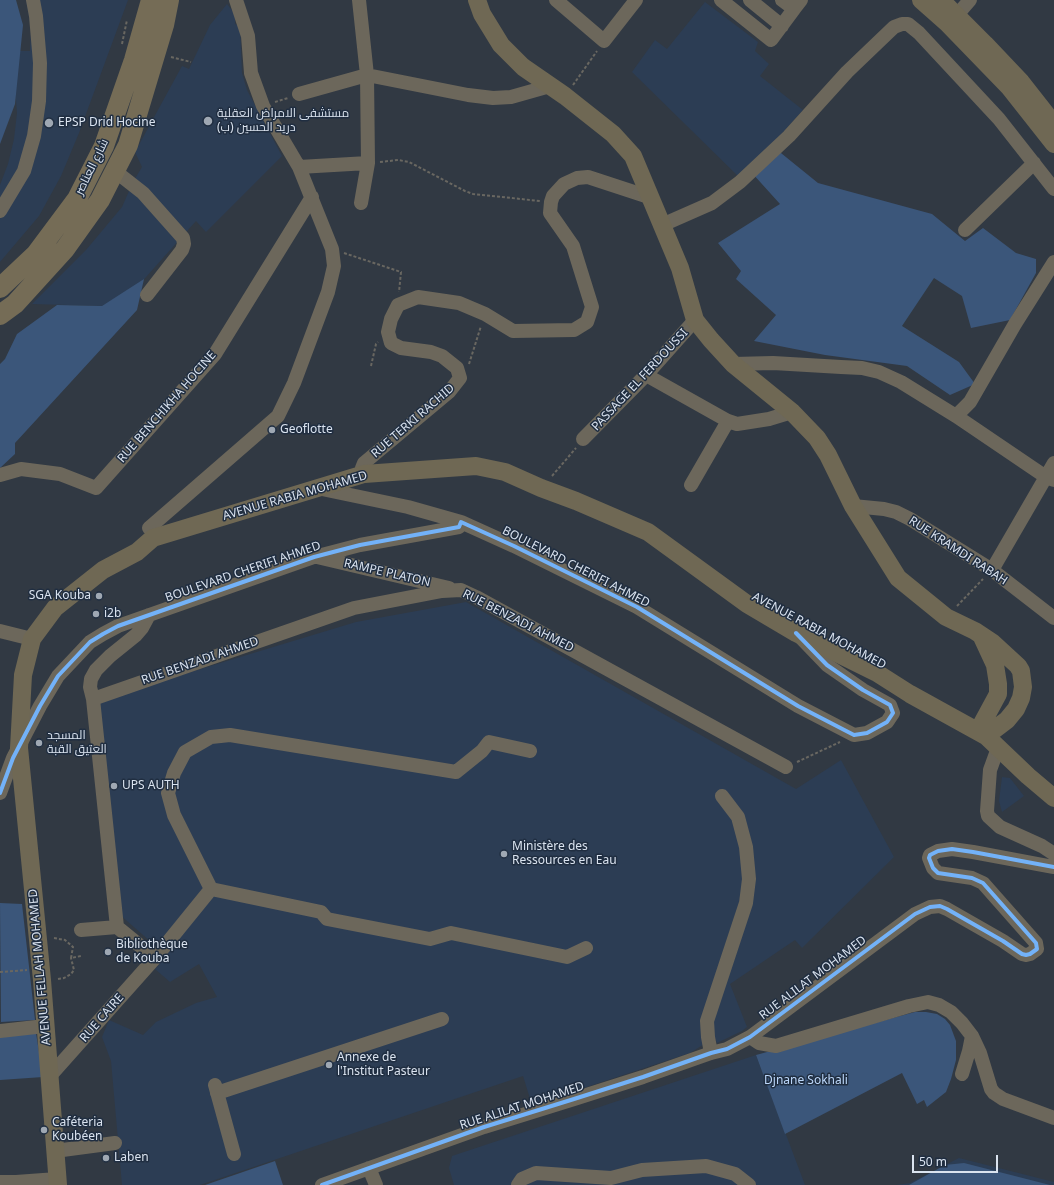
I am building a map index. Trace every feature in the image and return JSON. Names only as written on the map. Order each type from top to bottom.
[{"type":"highway","name":"شارع العناصر","points":[[0,288],[36,254],[77,199],[101,152],[134,60],[151,0]]},
{"type":"highway","points":[[0,315],[15,304],[65,249],[100,200],[128,145],[170,0]]},
{"type":"highway","points":[[164,25],[179,0]]},
{"type":"main road","points":[[477,0],[482,14],[501,45],[523,67],[565,96],[613,134],[633,156],[680,268],[696,320],[711,340],[733,364],[792,412],[817,438],[828,455],[853,506],[898,578],[946,617],[982,636],[1003,651],[1018,666],[1021,671],[1023,687],[1021,698],[1016,709],[1002,724],[982,735]]},
{"type":"main road","points":[[920,0],[952,19],[1021,82],[1054,124]]},
{"type":"main road","points":[[941,0],[952,19],[1054,144]]},
{"type":"main road","name":"AVENUE RABIA MOHAMED","points":[[19,748],[23,675],[32,639],[55,608],[103,570],[138,552],[152,538],[317,488],[339,483],[364,474],[476,466],[505,472],[648,532],[747,604],[796,633],[877,673],[982,735],[1054,798]]},
{"type":"main road","points":[[982,636],[998,674],[998,694],[992,706],[982,735]]},
{"type":"main road","name":"AVENUE FELLAH MOHAMED","points":[[19,748],[42,980],[58,1182]]},
{"type":"street","points":[[0,211],[24,171],[34,136],[39,101],[40,63],[36,16],[33,0]]},
{"type":"street","points":[[149,528],[278,416],[294,383],[328,292],[334,266],[332,249],[312,197],[299,168],[263,106],[250,73],[248,36],[236,0]]},
{"type":"street","points":[[359,0],[367,75],[368,163],[361,203]]},
{"type":"street","points":[[556,0],[604,41],[636,0]]},
{"type":"street","points":[[721,0],[771,40],[798,4],[782,0]]},
{"type":"street","points":[[750,0],[782,26]]},
{"type":"street","points":[[952,19],[970,0]]},
{"type":"street","points":[[662,225],[712,203],[740,182],[789,136],[847,72],[894,27],[902,24],[908,24],[919,33],[1000,120],[1054,189]]},
{"type":"street","points":[[299,94],[367,75],[468,95],[493,98],[511,97],[550,86]]},
{"type":"street","points":[[299,168],[368,163]]},
{"type":"street","points":[[965,230],[1034,163]]},
{"type":"street","points":[[115,171],[143,193],[183,238],[184,244],[182,250],[147,295]]},
{"type":"street","points":[[388,332],[398,305],[418,297],[459,304],[485,314],[513,331],[574,330],[587,322],[592,307],[574,246],[550,213],[553,196],[564,184],[577,178],[588,177],[649,197]]},
{"type":"street","name":"RUE BENCHIKHA HOCINE","points":[[0,475],[21,469],[60,474],[96,488],[215,354],[312,197]]},
{"type":"street","points":[[956,416],[970,402],[1019,318],[1054,262]]},
{"type":"street","name":"PASSAGE EL FERDOUSSI","points":[[583,439],[646,375],[696,320]]},
{"type":"street","name":"RUE TERKI RACHID","points":[[364,474],[362,468],[364,463],[449,392],[460,378],[457,368],[442,356],[431,352],[401,348],[391,343],[388,332]]},
{"type":"street","points":[[733,364],[772,363],[862,368],[880,372],[901,382],[956,416],[1050,478]]},
{"type":"street","points":[[646,375],[728,421],[737,424],[752,423],[792,412]]},
{"type":"street","points":[[691,485],[728,421]]},
{"type":"street","points":[[992,570],[1050,478],[1054,463]]},
{"type":"street","points":[[317,488],[408,507],[461,522]]},
{"type":"street","name":"RUE KRAMDI RABAH","points":[[853,506],[884,509],[910,518],[992,570],[1054,618]]},
{"type":"street","name":"BOULEVARD CHERIFI AHMED","points":[[0,793],[13,758],[40,706],[58,676],[90,642],[118,626],[314,557],[360,545],[459,527],[461,522],[514,546],[637,607],[798,706],[854,736]]},
{"type":"street","name":"RAMPE PLATON","points":[[314,557],[461,590]]},
{"type":"street","name":"RUE BENZADI AHMED","points":[[93,698],[354,608],[442,591],[461,590],[786,767]]},
{"type":"street","points":[[149,615],[142,628],[136,635],[110,656],[96,670],[91,679],[90,687],[93,698],[117,926],[155,958]]},
{"type":"street","points":[[0,631],[32,639]]},
{"type":"street","points":[[796,633],[827,665],[863,690],[890,705],[893,713],[887,722],[867,733],[854,736]]},
{"type":"street","points":[[530,751],[489,742],[482,750],[456,772],[230,735],[211,737],[185,752],[174,773],[168,793],[174,815],[211,889],[321,912],[327,919],[430,939],[451,933],[567,957],[586,948]]},
{"type":"street","points":[[982,735],[990,770],[987,811],[988,816],[1000,826],[1042,846],[1054,854]]},
{"type":"street","points":[[711,1053],[708,1021],[746,903],[749,879],[746,847],[738,817],[722,796]]},
{"type":"street","name":"RUE ALILAT MOHAMED","points":[[322,1185],[484,1127],[727,1049],[750,1037],[915,914],[930,907],[940,906],[947,909],[1003,941],[1022,954],[1030,954],[1037,949],[1037,945],[983,883],[972,878],[938,873],[933,868],[929,858],[933,854],[952,849],[1054,867]]},
{"type":"street","name":"RUE CAIRE","points":[[49,1077],[155,958],[211,889]]},
{"type":"street","points":[[81,930],[117,926]]},
{"type":"street","points":[[750,1037],[759,1043],[776,1046],[873,1016],[928,1002],[939,1005],[951,1012],[972,1036],[980,1053],[991,1089],[994,1093],[1003,1099],[1054,1118]]},
{"type":"street","points":[[234,1154],[216,1089],[442,1019]]},
{"type":"street","points":[[0,1031],[45,1026]]},
{"type":"street","points":[[962,1074],[972,1036]]},
{"type":"street","points":[[55,1151],[115,1143]]},
{"type":"street","points":[[518,1185],[522,1178],[536,1173],[611,1178],[642,1170],[706,1166],[735,1174],[749,1185]]},
{"type":"street","points":[[369,1168],[376,1185]]},
{"type":"street","points":[[0,1182],[58,1182]]},
{"type":"path","points":[[121,44],[127,20]]},
{"type":"path","points":[[565,96],[604,41]]},
{"type":"path","points":[[263,106],[299,94]]},
{"type":"path","points":[[368,163],[398,160],[409,162],[473,194],[551,202]]},
{"type":"path","points":[[332,249],[400,272],[398,305]]},
{"type":"path","points":[[460,378],[468,367],[485,314]]},
{"type":"path","points":[[371,366],[376,344],[388,332]]},
{"type":"path","points":[[541,488],[583,439]]},
{"type":"path","points":[[946,617],[992,570]]},
{"type":"path","points":[[786,767],[854,736]]},
{"type":"path","points":[[54,938],[65,940],[72,947],[71,958],[74,970],[71,974],[64,978],[58,979]]},
{"type":"path","points":[[71,958],[81,956]]},
{"type":"path","points":[[0,972],[29,969]]},
{"type":"shaded area","name":"EPSP Drid Hocine","points":[[26,0],[128,0],[79,133],[61,176],[39,216],[0,262],[0,185],[8,164],[14,139],[17,113],[12,51],[30,51],[31,29]]},
{"type":"shaded area","points":[[705,2],[758,42],[755,51],[769,64],[760,76],[803,110],[741,179],[632,72],[655,40],[667,49]]},
{"type":"shaded area","name":"مستشفى الامراض العقلية دريد الحسين (ب)","points":[[227,4],[235,14],[235,24],[240,26],[242,73],[247,90],[282,156],[206,232],[196,221],[138,286],[102,306],[32,304],[86,250],[122,207],[133,182],[142,167],[135,152],[182,66],[189,69],[210,25]]},
{"type":"shaded area","name":"Ministère des Ressources en Eau","points":[[466,602],[796,789],[841,760],[894,857],[802,948],[795,940],[730,984],[747,1027],[717,1043],[715,1039],[709,1041],[690,1053],[532,1105],[523,1076],[200,1185],[122,1185],[111,1061],[102,1037],[109,1020],[143,1035],[156,1022],[196,1003],[217,997],[199,964],[170,982],[155,969],[167,956],[119,914],[98,700],[356,622]]},
{"type":"shaded area","points":[[1002,777],[1010,778],[1024,796],[1002,812],[999,801]]},
{"type":"shaded area","points":[[756,1055],[805,1185],[454,1185],[449,1168],[452,1156]]},
{"type":"shaded area","points":[[959,1158],[1054,1182],[1054,1185],[896,1185],[910,1183]]},
{"type":"green space","points":[[0,0],[16,0],[23,25],[15,104],[0,144]]},
{"type":"green space","points":[[776,149],[818,183],[932,214],[965,241],[983,228],[1016,253],[1036,259],[1036,273],[1010,320],[971,328],[962,296],[934,278],[902,326],[959,362],[975,384],[950,395],[907,366],[825,355],[754,341],[776,315],[736,279],[741,271],[718,243],[780,204],[752,173]]},
{"type":"green space","points":[[144,279],[137,310],[15,443],[15,454],[0,468],[0,364],[5,359],[17,334],[57,305],[102,306]]},
{"type":"green space","points":[[0,903],[22,904],[35,1020],[1,1022]]},
{"type":"green space","name":"Djnane Sokhali","points":[[915,1012],[937,1014],[945,1019],[950,1025],[956,1041],[956,1060],[946,1092],[927,1107],[924,1100],[917,1104],[902,1073],[785,1134],[756,1055]]},
{"type":"green space","points":[[36,1033],[43,1077],[0,1080],[0,1037]]},
{"type":"green space","points":[[275,1161],[283,1185],[205,1185]]},
{"type":"green space","points":[[964,1163],[1050,1185],[909,1185],[945,1165]]},
{"type":"cycle path","points":[[0,793],[13,758],[40,706],[58,676],[90,642],[103,634],[118,626],[314,557],[360,545],[459,527],[461,522],[514,546],[637,607],[798,706],[854,735],[867,733],[887,722],[893,713],[890,705],[863,690],[827,665],[796,633]]},
{"type":"cycle path","points":[[322,1185],[484,1127],[727,1049],[750,1037],[915,914],[930,907],[940,906],[947,909],[1003,941],[1022,954],[1030,954],[1037,949],[1036,943],[983,883],[972,878],[938,873],[933,868],[929,858],[930,855],[938,851],[952,849],[1054,867]]},
{"type":"place","name":"مستشفى الامراض العقلية دريد الحسين (ب)","points":[[208,121]]},
{"type":"place","name":"EPSP Drid Hocine","points":[[49,123]]},
{"type":"place","name":"Geoflotte","points":[[272,430]]},
{"type":"place","name":"SGA Kouba","points":[[99,596]]},
{"type":"place","name":"i2b","points":[[96,614]]},
{"type":"place","name":"المسجد العتيق القبة","points":[[39,743]]},
{"type":"place","name":"UPS AUTH","points":[[114,786]]},
{"type":"place","name":"Ministère des Ressources en Eau","points":[[504,854]]},
{"type":"place","name":"Bibliothèque de Kouba","points":[[108,952]]},
{"type":"place","name":"Annexe de l'Institut Pasteur","points":[[329,1065]]},
{"type":"place","name":"Caféteria Koubéen","points":[[44,1130]]},
{"type":"place","name":"Laben","points":[[106,1158]]}]
